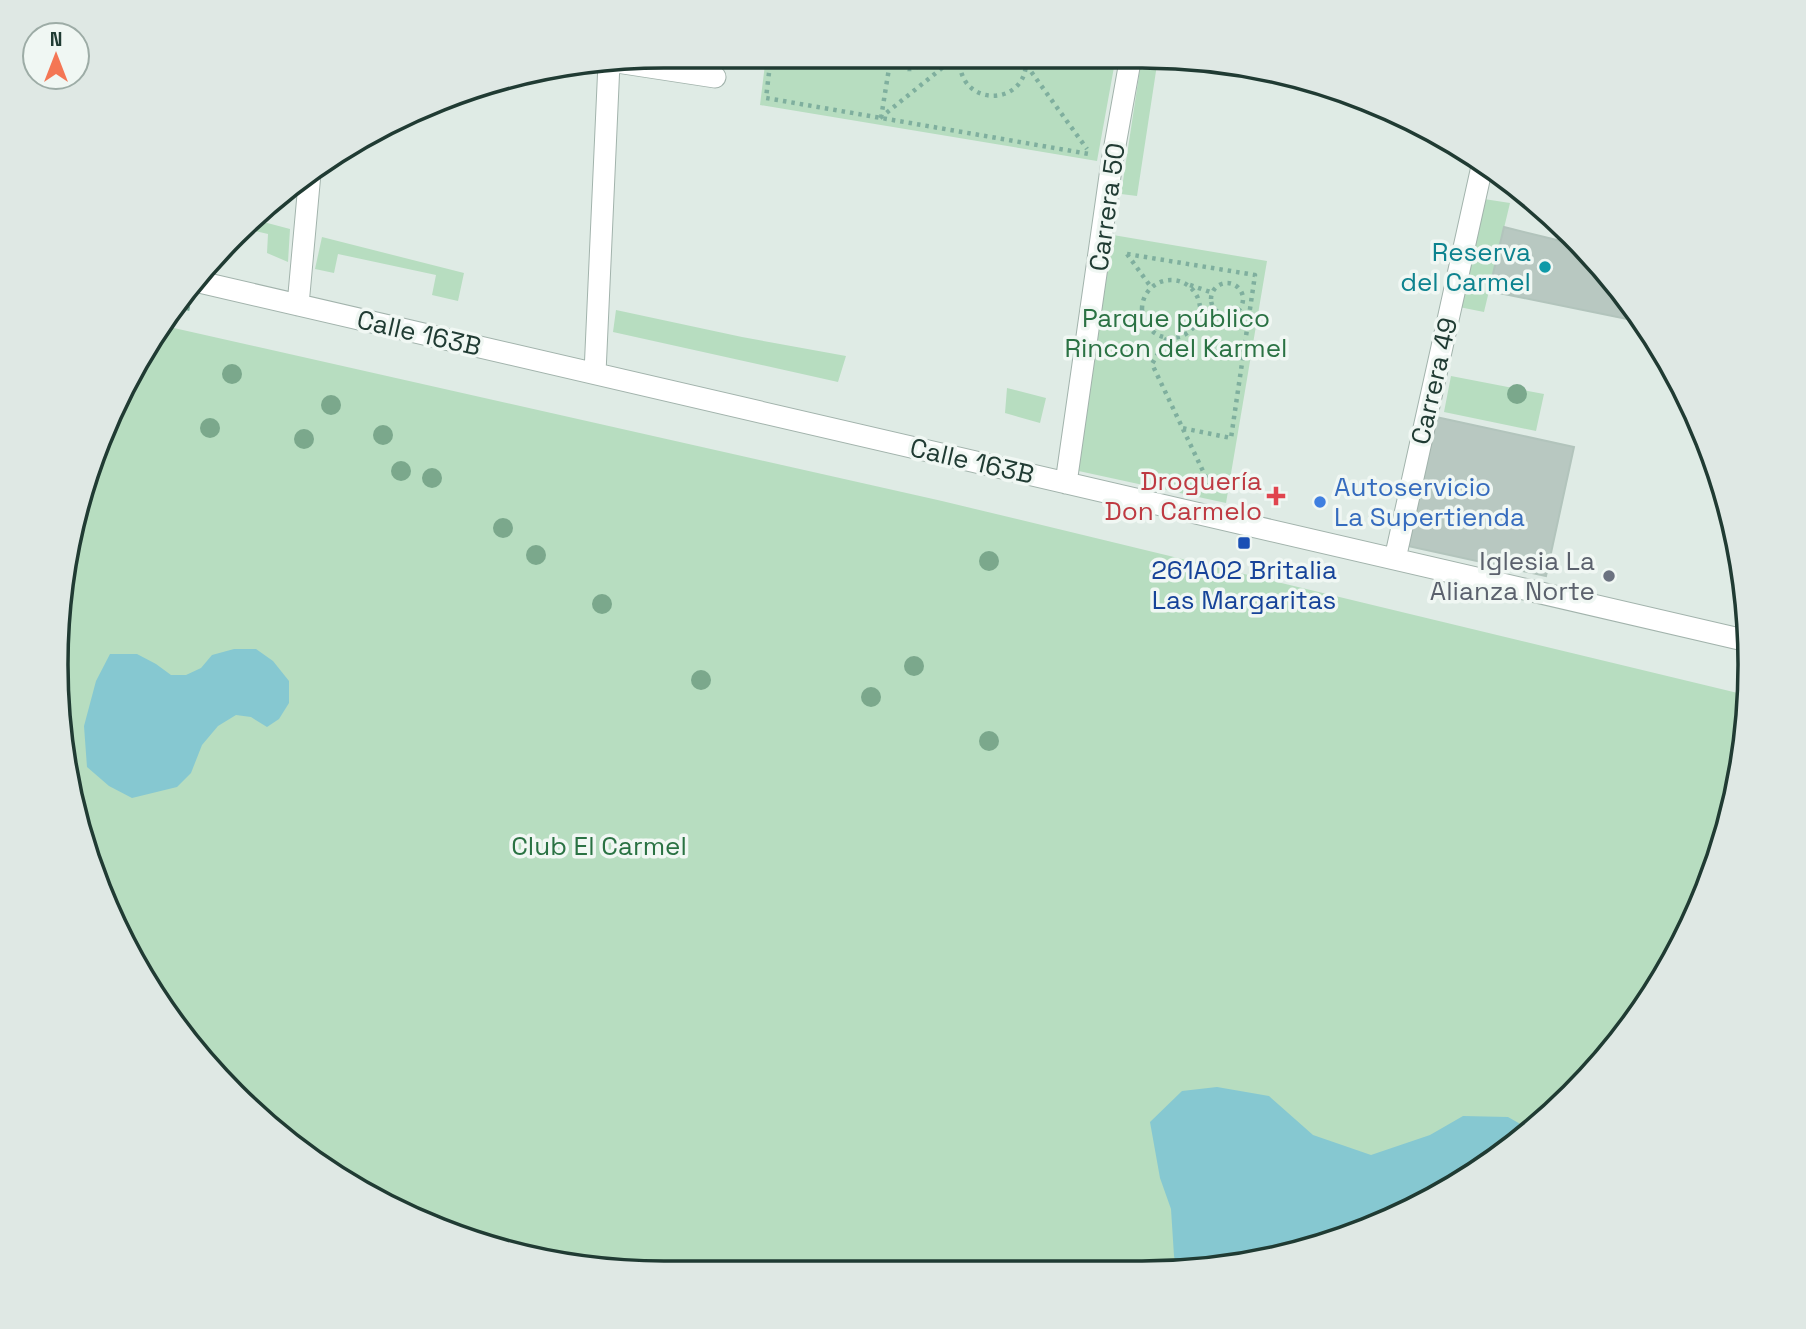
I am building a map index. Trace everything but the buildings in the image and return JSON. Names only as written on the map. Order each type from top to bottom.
[{"type":"street","points":[[658,68],[715,77]]},
{"type":"street","name":"Carrera 50","points":[[1066,483],[1128,68]]},
{"type":"street","points":[[595,373],[609,71]]},
{"type":"street","name":"Carrera 49","points":[[1395,559],[1480,174]]},
{"type":"street","points":[[298,305],[309,186]]},
{"type":"street","name":"Calle 163B","points":[[206,284],[1737,638]]},
{"type":"path","points":[[770,68],[766,98],[1091,154]]},
{"type":"path","points":[[880,118],[889,68]]},
{"type":"path","points":[[888,72],[894,68]]},
{"type":"path","points":[[880,118],[943,68]]},
{"type":"path","points":[[960,68],[967,85],[987,96],[1008,93],[1018,86],[1026,68]]},
{"type":"path","points":[[1028,68],[1097,161],[1112,162]]},
{"type":"path","points":[[1103,233],[1127,254],[1151,287]]},
{"type":"path","points":[[1127,254],[1255,275],[1231,438],[1182,428]]},
{"type":"path","points":[[1213,293],[1169,279],[1151,287],[1145,295],[1142,313],[1151,330],[1167,338],[1177,338],[1217,311]]},
{"type":"path","points":[[1225,283],[1235,285],[1242,292],[1242,303],[1237,312],[1227,315],[1217,311],[1212,303],[1216,288],[1225,283]]},
{"type":"path","points":[[1188,284],[1199,300],[1198,320],[1193,328]]},
{"type":"path","points":[[1167,338],[1152,364],[1213,493],[1200,491]]},
{"type":"green space","points":[[765,68],[1114,68],[1097,161],[760,105]]},
{"type":"green space","points":[[1140,68],[1156,69],[1137,196],[1121,194]]},
{"type":"green space","points":[[1484,199],[1510,203],[1484,312],[1459,307]]},
{"type":"green space","points":[[265,222],[290,229],[288,262],[267,253],[268,234],[255,231]]},
{"type":"green space","name":"Parque público Rincon del Karmel","points":[[1113,235],[1267,261],[1226,503],[1074,470]]},
{"type":"green space","points":[[322,237],[464,273],[458,301],[432,295],[436,275],[338,254],[334,273],[315,269]]},
{"type":"green space","points":[[616,310],[846,356],[838,382],[613,332]]},
{"type":"green space","name":"Club El Carmel","points":[[173,328],[942,501],[1737,693],[1733,742],[1726,781],[1706,856],[1692,893],[1658,963],[1615,1027],[1590,1058],[1535,1113],[1504,1138],[1440,1181],[1370,1215],[1333,1229],[1258,1249],[1219,1256],[1142,1261],[626,1259],[548,1249],[473,1229],[436,1215],[366,1181],[302,1138],[243,1086],[191,1027],[148,963],[114,893],[89,819],[73,742],[68,664],[73,587],[89,510],[100,473],[130,401]]},
{"type":"green space","points":[[1451,376],[1544,394],[1536,431],[1444,412]]},
{"type":"green space","points":[[1007,388],[1046,398],[1040,423],[1005,413]]},
{"type":"water","points":[[234,649],[256,649],[273,661],[289,681],[289,703],[279,719],[267,727],[251,717],[236,715],[218,726],[202,745],[191,773],[177,787],[132,798],[109,786],[87,767],[84,726],[96,681],[110,654],[137,654],[171,675],[186,675],[201,668],[212,655]]},
{"type":"water","points":[[1217,1087],[1269,1096],[1313,1135],[1371,1155],[1430,1135],[1463,1116],[1508,1117],[1521,1124],[1440,1181],[1370,1215],[1333,1229],[1258,1249],[1219,1256],[1175,1259],[1171,1209],[1160,1178],[1150,1122],[1182,1091]]},
{"type":"place","name":"Reserva del Carmel","points":[[1545,267]]},
{"type":"place","name":"Droguería Don Carmelo","points":[[1276,496]]},
{"type":"place","name":"Autoservicio La Supertienda","points":[[1320,502]]},
{"type":"place","name":"261A02 Britalia Las Margaritas","points":[[1244,543]]},
{"type":"place","name":"Iglesia La Alianza Norte","points":[[1609,576]]}]
